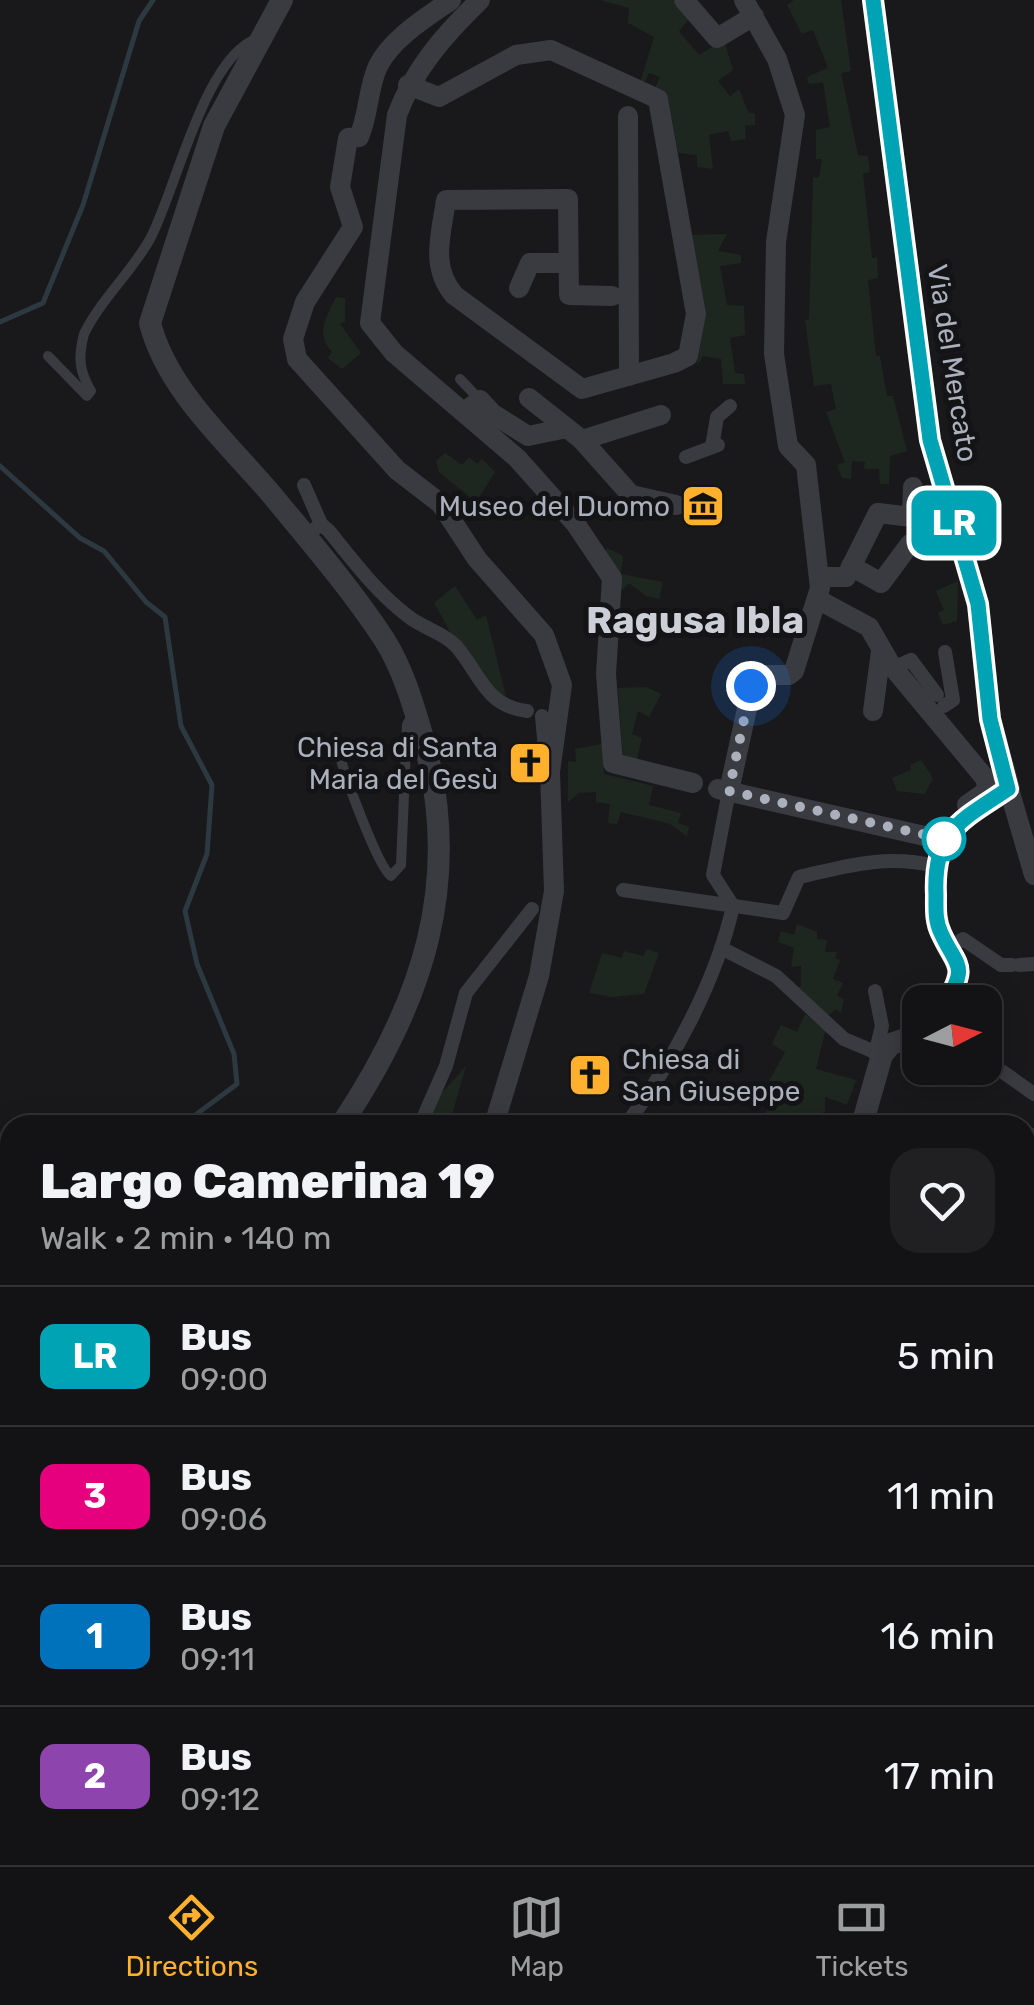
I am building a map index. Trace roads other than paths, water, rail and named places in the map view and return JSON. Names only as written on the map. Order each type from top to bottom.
[{"type":"street","points":[[282,0],[214,126],[150,323],[157,349],[175,379],[314,530],[413,620],[454,644],[489,696],[508,709],[534,713],[550,772]]},
{"type":"street","points":[[450,0],[411,30],[378,66],[365,124],[360,136],[348,138],[340,187],[353,227],[305,302],[296,325],[294,350],[304,368],[396,470],[441,504],[477,559],[544,635],[563,696],[550,772],[554,891],[539,976],[497,1115]]},
{"type":"street","points":[[480,0],[447,32],[408,85],[397,115],[370,323],[394,353],[472,406],[528,436],[575,434],[661,415]]},
{"type":"street","points":[[684,0],[717,38],[749,8],[776,59],[795,115],[776,242],[774,354],[788,446],[806,465],[809,520],[819,577],[818,600],[790,675],[760,675],[752,681],[723,790],[712,874],[734,906]]},
{"type":"street","name":"Via del Mercato","points":[[873,0],[930,440],[978,604],[990,719],[1008,789]]},
{"type":"street","points":[[408,85],[439,97],[516,56],[551,50],[658,99],[696,314],[688,356],[582,389],[454,295],[438,265],[446,200],[568,199],[569,294],[612,296]]},
{"type":"street","points":[[628,116],[629,376]]},
{"type":"street","points":[[519,288],[530,263],[568,262]]},
{"type":"street","points":[[529,398],[575,434],[630,495],[676,505]]},
{"type":"street","points":[[472,406],[574,523],[612,578],[606,674],[613,764],[693,783]]},
{"type":"street","points":[[686,457],[716,446],[717,417],[730,406]]},
{"type":"street","points":[[304,485],[314,530],[385,640],[414,710],[438,809],[440,853],[435,910],[425,955],[399,1029],[347,1115]]},
{"type":"street","points":[[819,577],[846,577],[878,513],[912,517],[913,486]]},
{"type":"street","points":[[851,566],[880,582],[910,544]]},
{"type":"street","points":[[818,600],[869,627],[962,740],[989,788],[945,828],[924,863],[945,939],[960,974],[955,985]]},
{"type":"street","points":[[895,659],[940,701],[953,700],[945,652]]},
{"type":"street","points":[[872,712],[895,659]]},
{"type":"street","points":[[723,790],[945,828],[1008,789],[1034,875]]},
{"type":"street","points":[[623,890],[783,913],[799,877],[862,862],[924,863]]},
{"type":"street","points":[[633,1115],[691,1014],[721,948],[734,906]]},
{"type":"street","points":[[424,1115],[446,1066],[466,992],[532,909]]},
{"type":"street","points":[[945,939],[963,939],[1001,965],[1022,965]]},
{"type":"street","points":[[721,948],[776,976],[844,1039],[878,1054]]},
{"type":"street","points":[[864,1115],[882,1026],[875,990]]},
{"type":"street","points":[[878,1054],[902,1040]]},
{"type":"street","points":[[1003,1072],[1034,1094]]},
{"type":"lane","points":[[48,356],[88,396],[91,391],[80,372],[79,352],[84,334],[148,243],[210,88],[245,42],[263,36]]},
{"type":"lane","points":[[460,380],[472,406]]},
{"type":"lane","points":[[341,760],[358,817],[376,845],[382,868],[391,876],[397,873],[406,806],[407,725],[414,710]]},
{"type":"waterway","points":[[0,322],[43,303],[83,205],[139,21],[153,0]]},
{"type":"waterway","points":[[0,466],[80,538],[104,551],[146,602],[165,617],[181,726],[212,785],[207,854],[185,911],[197,964],[234,1054],[237,1084],[195,1115]]},
{"type":"place","name":"Museo del Duomo","points":[[703,506]]},
{"type":"place","name":"Chiesa di Santa Maria del Gesù","points":[[530,763]]},
{"type":"place","name":"Chiesa di San Giuseppe","points":[[590,1075]]},
{"type":"district","name":"Ragusa Ibla","points":[[695,620]]}]
